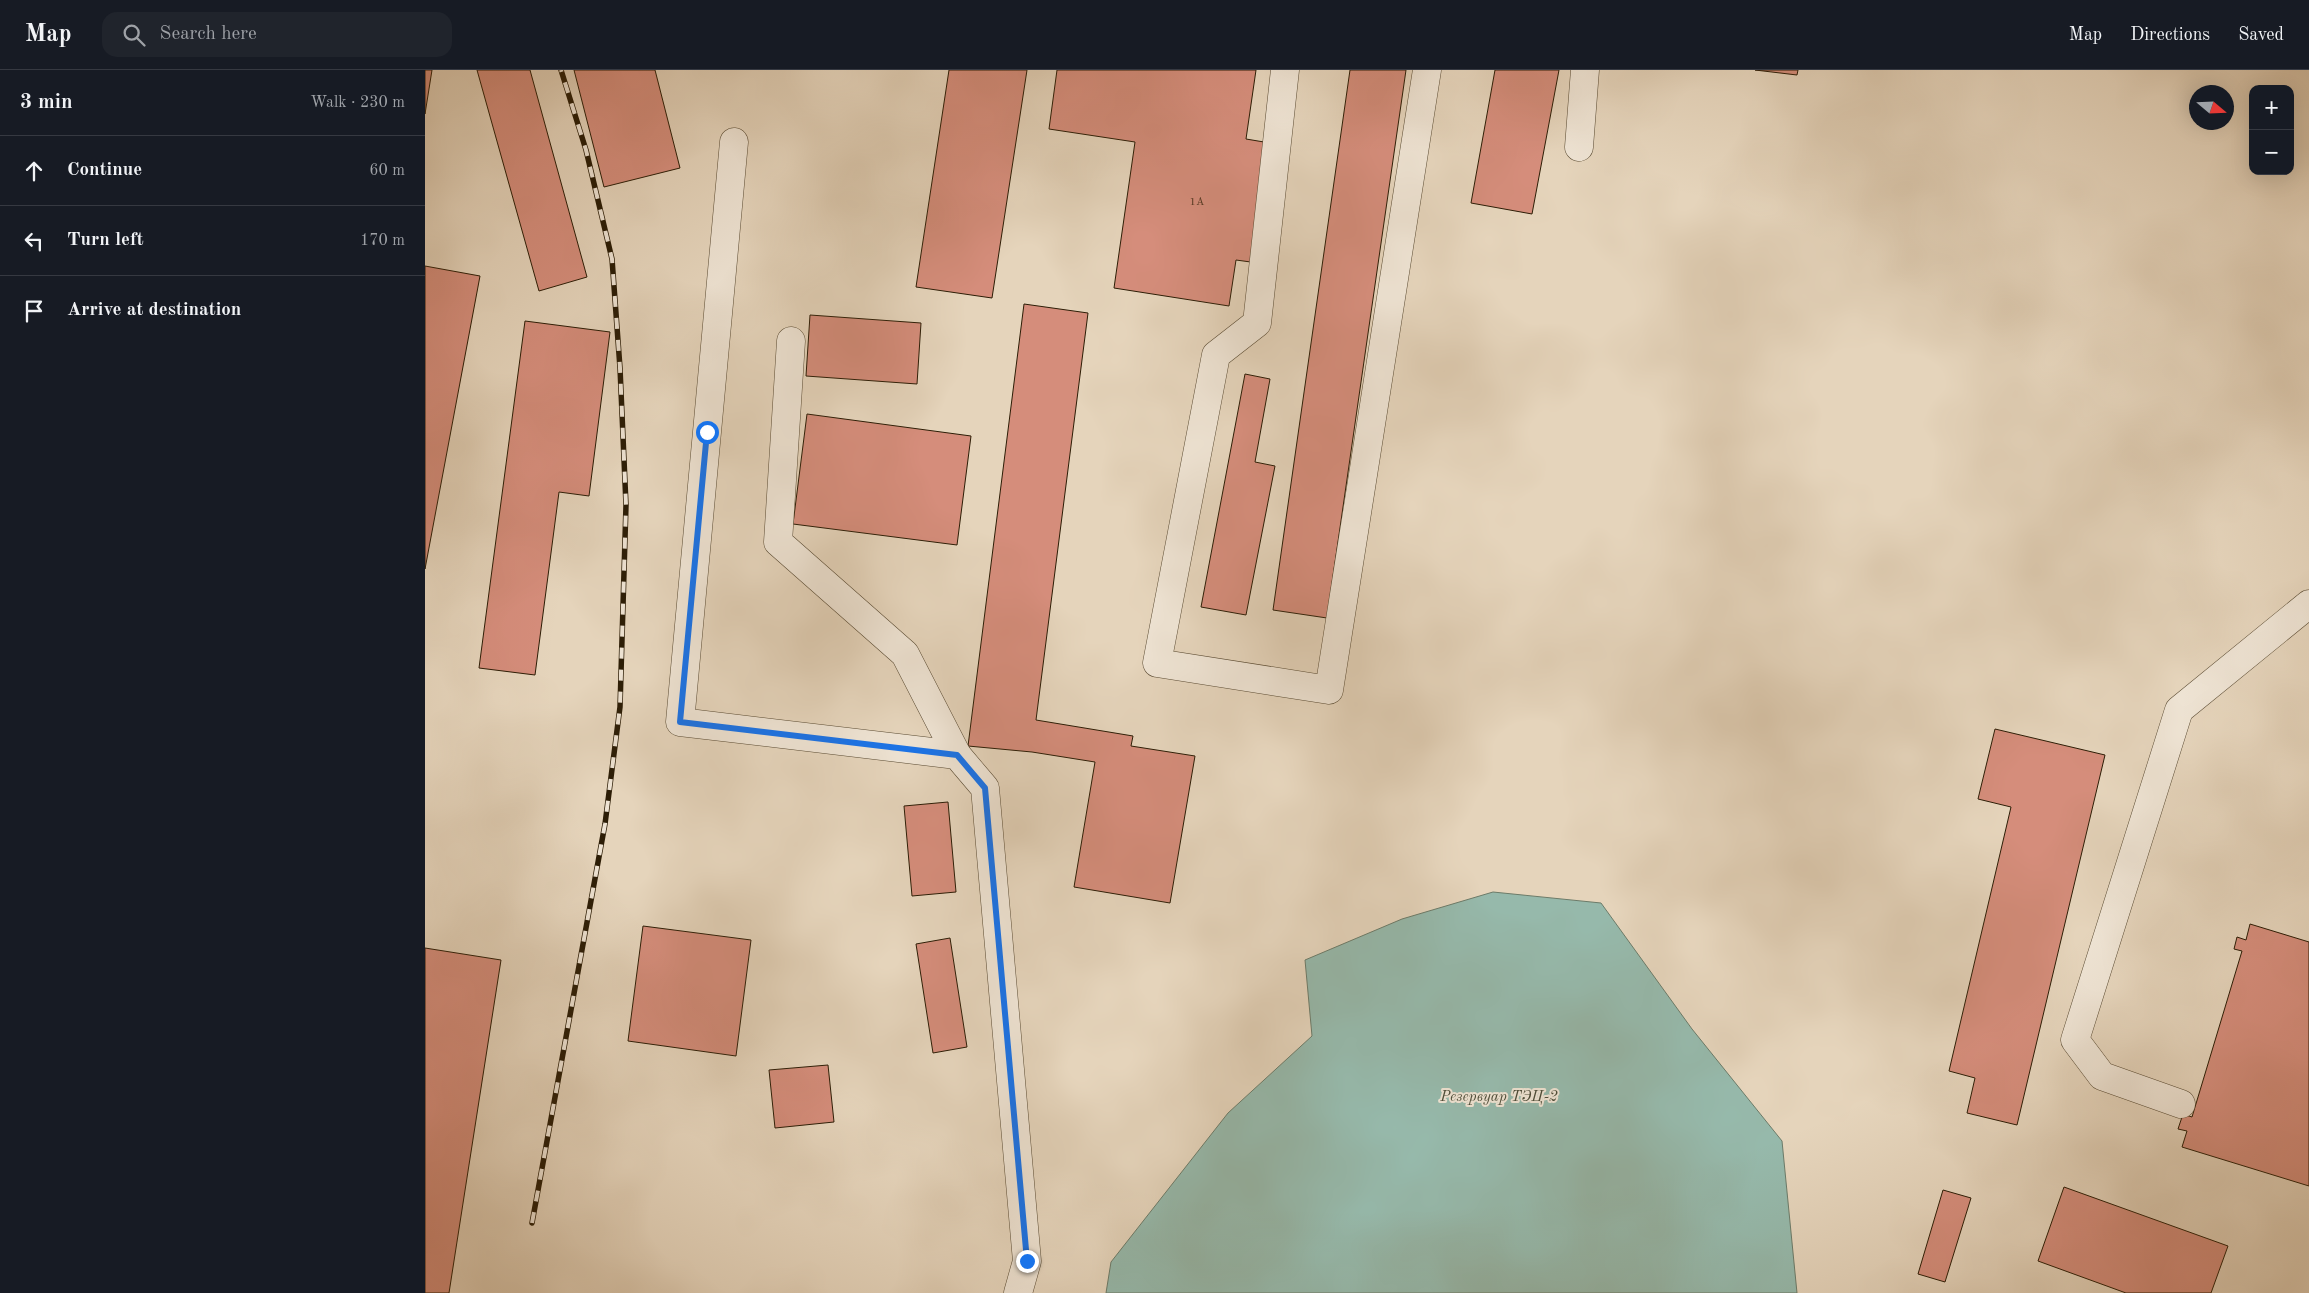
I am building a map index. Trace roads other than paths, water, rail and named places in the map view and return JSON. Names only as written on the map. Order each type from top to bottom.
[{"type":"lane","points":[[1285,70],[1257,323],[1216,356],[1157,663],[1329,690],[1427,70]]},
{"type":"lane","points":[[1579,147],[1585,70]]},
{"type":"lane","points":[[734,142],[680,722],[957,755]]},
{"type":"lane","points":[[791,341],[778,542],[905,654],[957,755],[985,788],[1027,1261],[1018,1293]]},
{"type":"lane","points":[[2181,1104],[2102,1076],[2075,1040],[2179,710],[2309,604]]},
{"type":"water","name":"Резервуар ТЭЦ-2","points":[[1493,892],[1601,903],[1692,1029],[1782,1141],[1797,1293],[1106,1293],[1111,1262],[1228,1113],[1312,1036],[1305,960],[1402,919]]},
{"type":"railway","points":[[532,1223],[605,824],[620,707],[626,505],[620,368],[612,259],[586,150],[561,70]]}]
